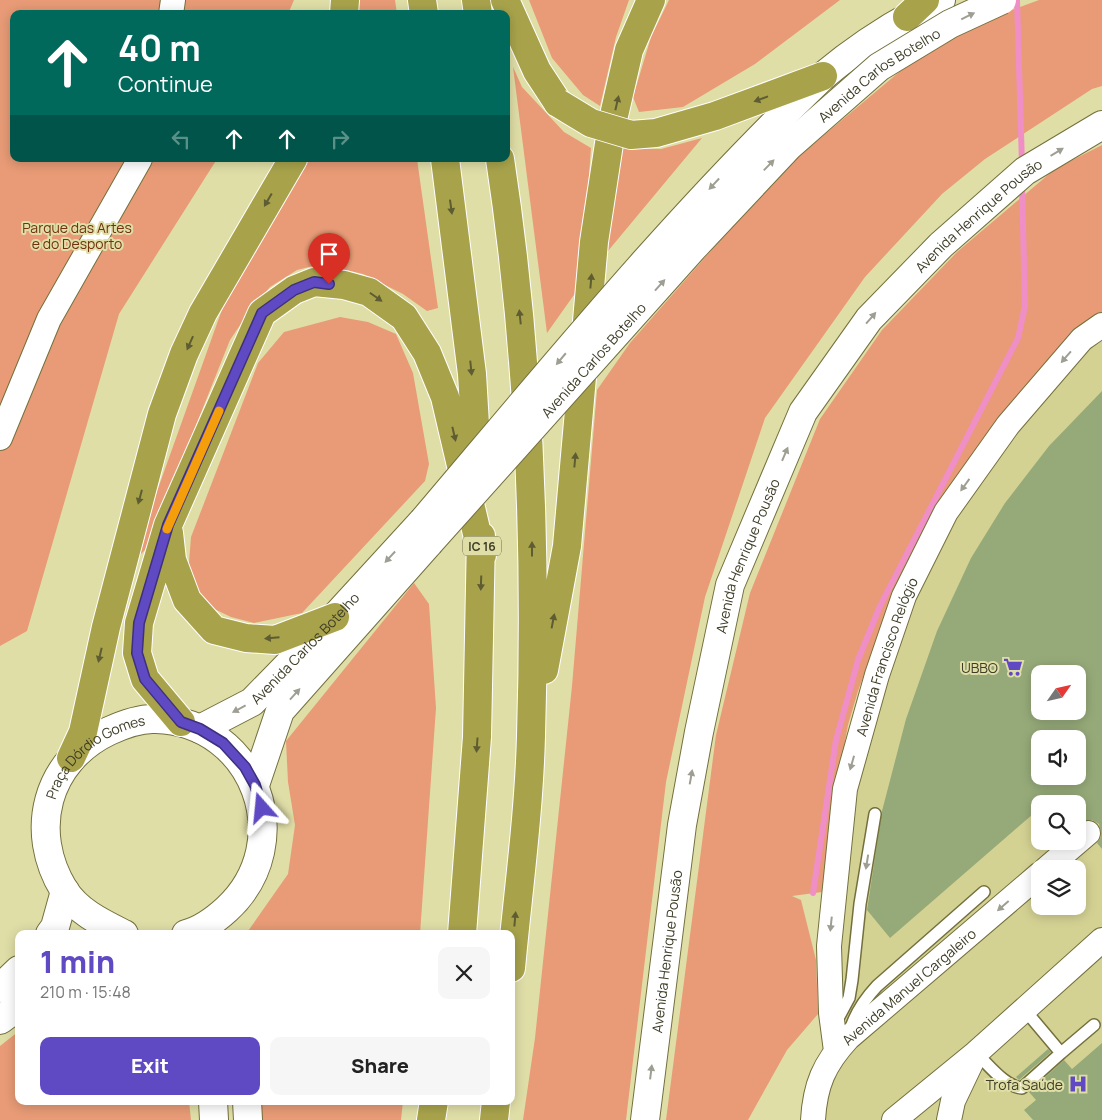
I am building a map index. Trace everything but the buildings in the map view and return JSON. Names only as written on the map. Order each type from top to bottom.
[{"type":"highway","points":[[531,738],[567,546],[594,242],[612,124],[629,50],[651,0]]},
{"type":"highway","points":[[510,11],[537,71],[558,103],[591,123],[631,135],[656,133],[715,116],[823,76]]},
{"type":"highway","points":[[71,758],[83,732],[106,627],[162,414],[184,354],[203,313],[291,162]]},
{"type":"highway","name":"IC 16","points":[[444,162],[472,374],[482,554],[477,737],[462,930]]},
{"type":"highway","points":[[500,162],[510,225],[524,357],[532,495],[531,738],[514,930]]},
{"type":"highway","points":[[190,726],[145,679],[137,653],[139,623],[168,525],[262,313],[294,290],[314,282],[344,284],[369,292],[404,317],[427,353],[445,397],[482,554]]},
{"type":"highway","points":[[168,525],[172,560],[187,600],[214,630],[246,638],[275,640],[335,617]]},
{"type":"highway","points":[[431,1120],[433,1105]]},
{"type":"highway","points":[[494,1120],[496,1105]]},
{"type":"main road","name":"Avenida Carlos Botelho","points":[[255,785],[280,711],[693,207],[740,156],[823,76],[872,38],[916,8],[942,0]]},
{"type":"main road","name":"Avenida Carlos Botelho","points":[[190,726],[252,702],[335,617],[426,532],[789,146],[879,67],[950,24],[1002,0]]},
{"type":"main road","name":"Avenida Henrique Pousão","points":[[645,1120],[682,825],[698,732],[730,585],[803,412],[869,319],[941,245],[1025,171],[1102,124]]},
{"type":"main road","name":"Praça Dórdio Gomes","points":[[116,930],[91,918],[65,891],[50,861],[46,813],[54,785],[71,758],[90,740],[127,722],[156,719],[190,726],[223,743],[245,767],[255,785],[262,808],[264,840],[256,870],[243,894],[214,928]]},
{"type":"main road","points":[[53,930],[65,891]]},
{"type":"main road","points":[[0,988],[15,974]]},
{"type":"main road","points":[[0,1020],[15,1009]]},
{"type":"main road","points":[[213,1105],[214,1120]]},
{"type":"main road","points":[[247,1105],[248,1120]]},
{"type":"street","points":[[0,438],[49,319],[138,162]]},
{"type":"street","name":"Avenida Francisco Relógio","points":[[839,1039],[829,946],[845,789],[877,675],[904,596],[946,512],[1008,425],[1082,339],[1102,325]]},
{"type":"street","points":[[1056,860],[1088,833]]},
{"type":"street","name":"Avenida Manuel Cargaleiro","points":[[812,1120],[814,1098],[820,1076],[839,1039],[1031,881]]},
{"type":"street","points":[[894,1120],[976,1053],[1102,940]]},
{"type":"street","points":[[949,1120],[953,1101],[976,1053]]},
{"type":"lane","points":[[839,1039],[852,980],[860,904],[875,814]]},
{"type":"lane","points":[[839,1039],[864,1000],[877,986],[984,892]]},
{"type":"lane","points":[[1024,1009],[1061,1053]]},
{"type":"lane","points":[[976,1053],[1010,1084],[1022,1088],[1094,1025]]},
{"type":"shaded area","points":[[1102,325],[1102,1120],[813,1120],[836,1051],[845,789],[946,512]]},
{"type":"green space","name":"Parque das Artes e do Desporto","points":[[0,0],[294,0],[290,10],[10,10],[10,162],[215,162],[119,314],[27,631],[0,646]]},
{"type":"green space","points":[[359,0],[395,0],[396,10],[357,10]]},
{"type":"green space","points":[[529,0],[629,0],[616,37],[600,106],[583,95],[552,58]]},
{"type":"green space","points":[[669,0],[840,0],[755,64],[683,107],[639,112],[633,97],[651,37]]},
{"type":"green space","points":[[1039,0],[1102,0],[1102,86],[1092,89],[985,159],[942,194],[865,277],[765,418],[705,597],[666,782],[626,1120],[523,1120],[535,1038],[572,686],[597,390],[630,343],[780,172],[904,68],[982,21]]},
{"type":"green space","points":[[513,67],[522,87],[564,132],[591,148],[581,285],[547,333]]},
{"type":"green space","points":[[702,138],[608,251],[617,148],[661,149]]},
{"type":"green space","points":[[1102,145],[1102,315],[1063,344],[995,423],[977,449],[886,614],[858,691],[848,725],[834,802],[822,892],[792,896],[801,900],[816,960],[818,1014],[787,1050],[748,1120],[666,1120],[716,735],[750,593],[820,419],[882,330],[957,252],[1055,169]]},
{"type":"green space","points":[[302,162],[417,162],[438,308],[427,311],[403,294],[363,274],[321,264],[297,270],[270,287],[249,312],[230,340],[147,548],[131,564],[229,290]]},
{"type":"green space","points":[[340,317],[368,322],[396,334],[413,373],[429,464],[425,481],[302,613],[254,623],[231,617],[208,606],[188,575],[191,537],[258,363],[284,332]]},
{"type":"green space","points":[[414,583],[429,604],[436,708],[420,930],[249,930],[288,874],[295,825],[288,782],[286,741]]},
{"type":"green space","points":[[15,1034],[15,1105],[189,1105],[191,1120],[0,1120],[0,1046]]},
{"type":"green space","points":[[261,1105],[403,1105],[401,1120],[260,1120]]},
{"type":"waterway","points":[[1017,0],[1022,164]]},
{"type":"waterway","points":[[813,893],[836,740],[858,660],[880,606],[1018,338],[1025,306],[1022,184]]},
{"type":"slow traffic","points":[[167,529],[219,411]]},
{"type":"place","name":"UBBO","points":[[1013,667]]},
{"type":"place","name":"Trofa Saúde","points":[[1078,1084]]},
{"type":"route","points":[[262,808],[255,785],[245,767],[223,743],[200,729],[181,722],[145,679],[137,653],[139,623],[168,525],[262,313],[294,290],[314,282],[329,284]]}]
